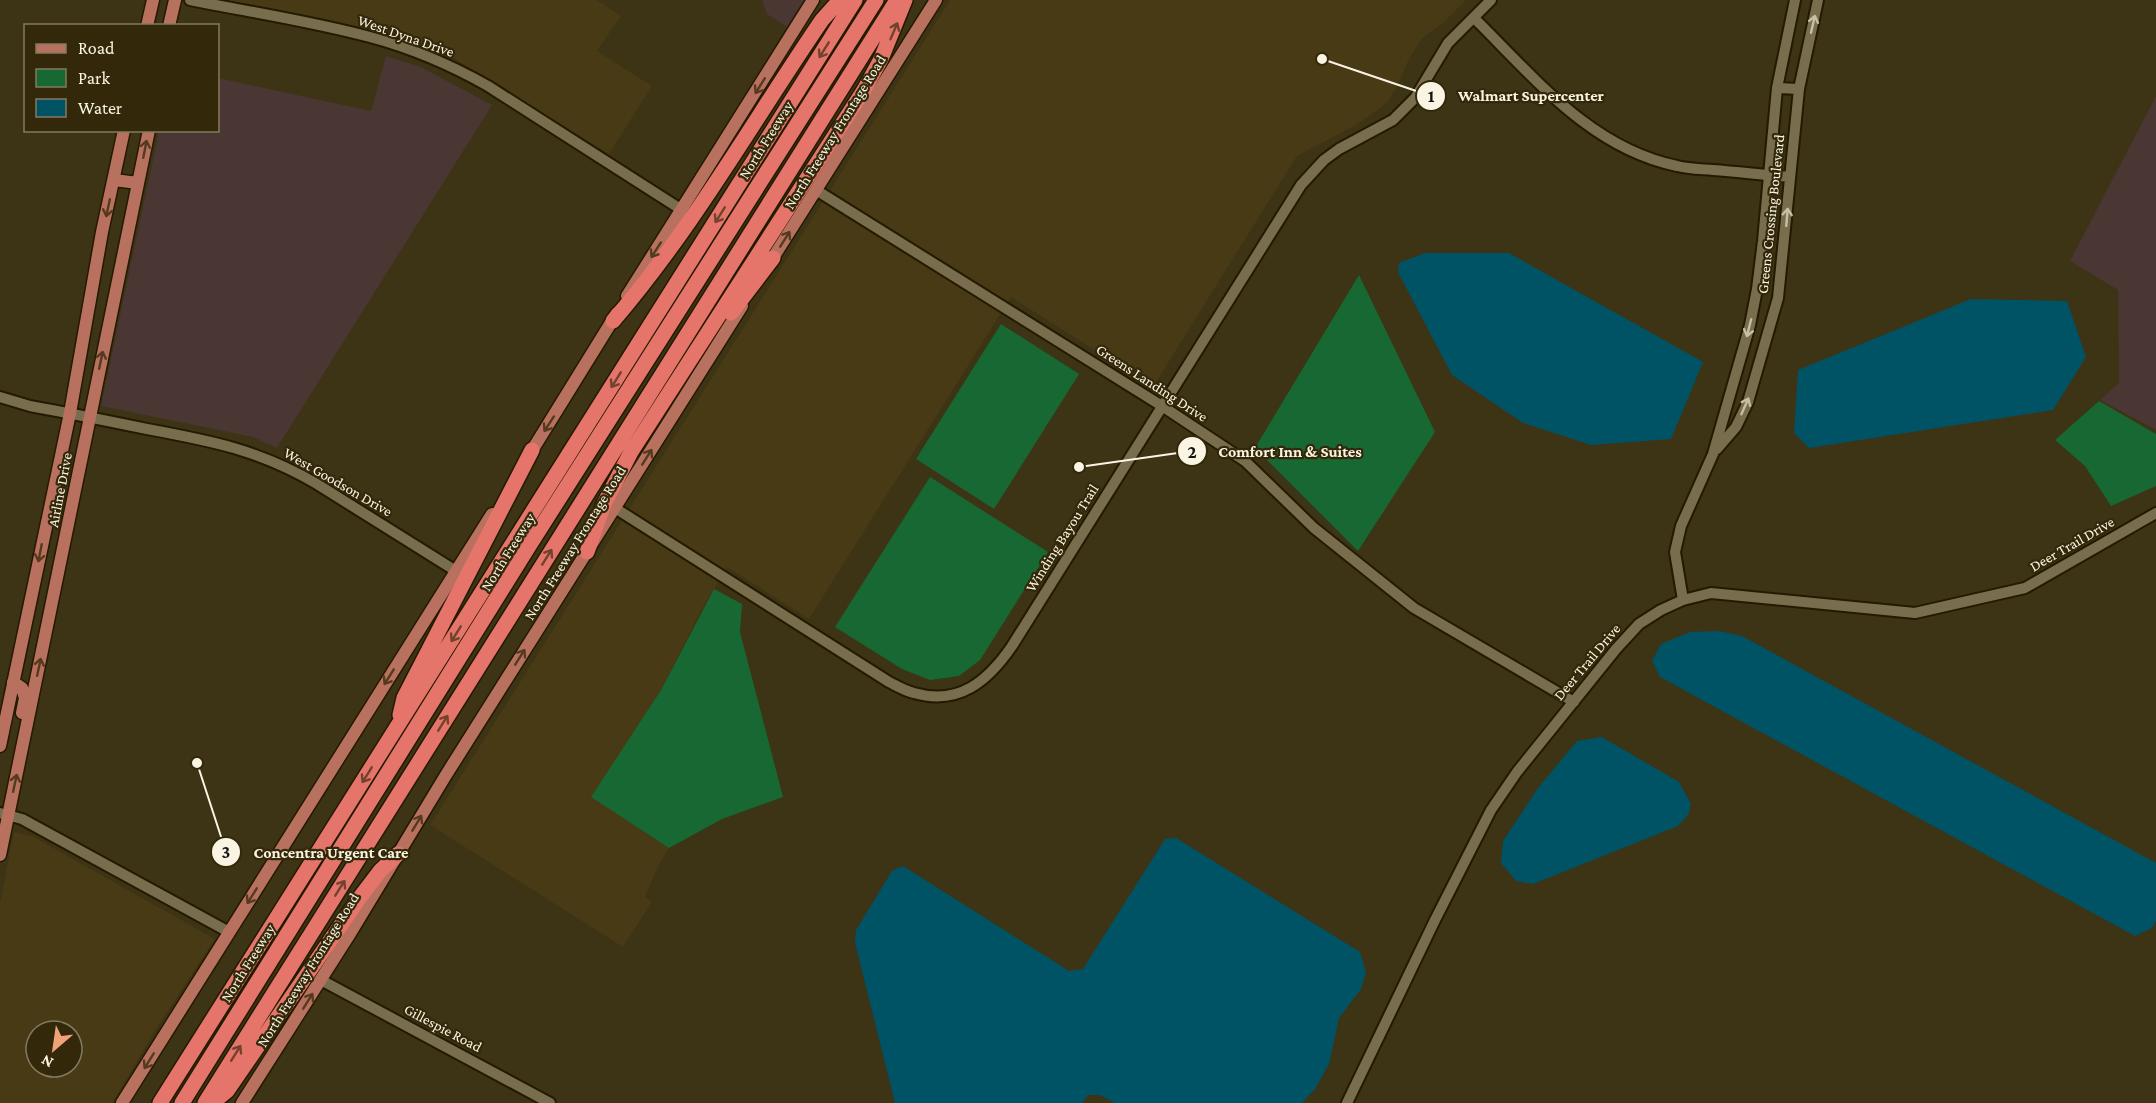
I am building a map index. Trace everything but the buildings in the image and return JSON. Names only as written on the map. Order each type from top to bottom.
[{"type":"highway","points":[[613,321],[661,262],[822,20],[840,0]]},
{"type":"highway","name":"North Freeway","points":[[160,1103],[855,0]]},
{"type":"highway","name":"North Freeway","points":[[182,1103],[536,536],[876,0]]},
{"type":"highway","points":[[205,1103],[897,0]]},
{"type":"highway","points":[[587,552],[615,480],[864,90],[881,59],[905,0]]},
{"type":"highway","points":[[669,393],[773,258]]},
{"type":"highway","points":[[398,726],[404,698],[532,450]]},
{"type":"highway","points":[[212,1103],[227,1091],[358,900],[380,871],[398,854]]},
{"type":"main road","points":[[147,24],[153,0]]},
{"type":"main road","points":[[169,24],[174,0]]},
{"type":"main road","points":[[122,1103],[813,0]]},
{"type":"main road","name":"North Freeway Frontage Road","points":[[242,1103],[936,0]]},
{"type":"main road","name":"Airline Drive","points":[[0,746],[70,413],[124,132]]},
{"type":"main road","name":"Airline Drive","points":[[0,855],[4,814],[27,725],[149,132]]},
{"type":"main road","points":[[114,180],[138,183]]},
{"type":"main road","points":[[25,625],[47,629]]},
{"type":"main road","points":[[13,682],[22,687],[25,698],[22,715],[27,725]]},
{"type":"street","name":"West Dyna Drive","points":[[190,0],[370,37],[423,54],[488,86],[682,210]]},
{"type":"street","name":"Winding Bayou Trail","points":[[615,508],[889,682],[912,693],[931,697],[948,696],[984,681],[997,668],[1311,173],[1339,149],[1393,120],[1415,98],[1448,43],[1491,0]]},
{"type":"street","name":"Greens Crossing Boulevard","points":[[1683,600],[1675,552],[1680,526],[1713,454],[1750,325],[1757,289],[1777,88],[1795,0]]},
{"type":"street","name":"Greens Crossing Boulevard","points":[[1713,454],[1736,427],[1748,402],[1780,289],[1799,89],[1818,0]]},
{"type":"street","points":[[1474,18],[1568,110],[1616,145],[1644,157],[1678,167],[1790,177]]},
{"type":"street","points":[[1777,88],[1799,89]]},
{"type":"street","name":"Greens Landing Drive","points":[[816,189],[1162,406],[1245,462],[1314,528],[1414,608],[1574,702]]},
{"type":"street","name":"West Goodson Drive","points":[[0,397],[30,406],[219,442],[279,464],[317,484],[456,572]]},
{"type":"street","name":"Deer Trail Drive","points":[[1347,1103],[1491,810],[1517,772],[1616,649],[1639,624],[1683,600],[1711,593],[1914,613],[2025,588],[2156,513]]},
{"type":"street","points":[[4,814],[30,823],[230,932]]},
{"type":"street","name":"Gillespie Road","points":[[321,980],[550,1103]]},
{"type":"shaded area","points":[[223,0],[597,0],[621,16],[597,51],[652,86],[609,154],[442,51]]},
{"type":"shaded area","points":[[762,0],[804,0],[787,27],[767,14]]},
{"type":"shaded area","points":[[950,0],[1466,0],[1442,24],[1422,38],[1387,103],[1356,125],[1297,156],[1153,387],[1011,297],[809,619],[727,567],[702,609],[661,690],[592,797],[669,848],[645,896],[652,902],[623,947],[430,825]]},
{"type":"shaded area","points":[[386,56],[421,67],[492,105],[277,448],[253,437],[101,406],[159,132],[219,132],[219,78],[371,111]]},
{"type":"shaded area","points":[[2156,96],[2156,430],[2100,400],[2119,383],[2118,290],[2070,261]]},
{"type":"shaded area","points":[[14,832],[32,836],[215,939],[156,1029],[112,1103],[0,1103],[0,903]]},
{"type":"green space","points":[[1359,275],[1435,432],[1358,551],[1255,448]]},
{"type":"green space","points":[[1001,324],[1079,374],[994,509],[916,459]]},
{"type":"green space","points":[[2099,401],[2156,434],[2156,486],[2111,506],[2085,466],[2055,440]]},
{"type":"green space","points":[[930,477],[1048,552],[980,660],[959,676],[930,680],[902,669],[835,627]]},
{"type":"green space","points":[[714,589],[742,604],[740,632],[783,797],[722,819],[669,848],[591,797],[661,690]]},
{"type":"water","points":[[1425,253],[1509,253],[1703,362],[1671,439],[1591,445],[1523,423],[1452,375],[1398,272],[1399,263]]},
{"type":"water","points":[[1971,299],[2067,301],[2086,357],[2053,410],[1809,448],[1794,433],[1798,370]]},
{"type":"water","points":[[1719,631],[1742,636],[2156,863],[2156,921],[2152,928],[2135,936],[1660,677],[1652,661],[1661,644],[1690,632]]},
{"type":"water","points":[[1602,737],[1679,782],[1691,804],[1688,815],[1678,826],[1533,884],[1516,881],[1501,863],[1503,841],[1538,788],[1577,741]]},
{"type":"water","points":[[1176,838],[1360,952],[1366,973],[1361,989],[1339,1018],[1329,1064],[1315,1089],[1302,1103],[1115,1103],[1100,1095],[1088,1095],[1082,1103],[895,1103],[855,943],[856,930],[892,871],[903,866],[1069,971],[1083,969],[1165,839]]},
{"type":"place","name":"Walmart Supercenter","points":[[1322,59]]},
{"type":"place","name":"Comfort Inn & Suites","points":[[1079,467]]},
{"type":"place","name":"Concentra Urgent Care","points":[[197,763]]}]
